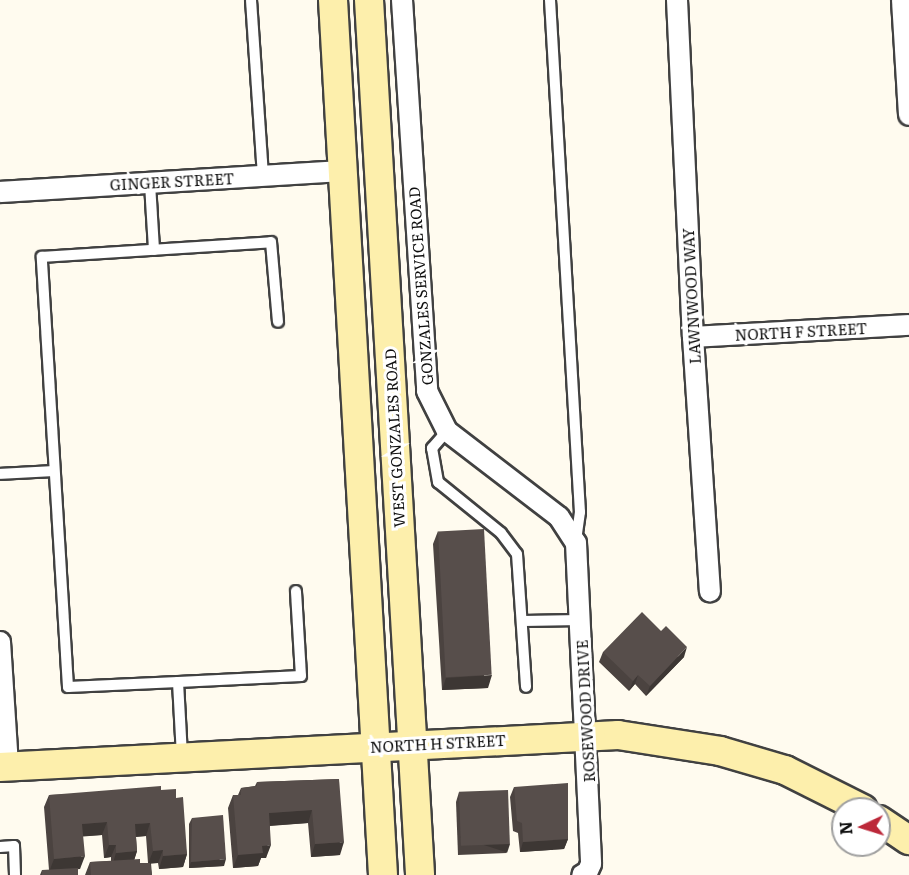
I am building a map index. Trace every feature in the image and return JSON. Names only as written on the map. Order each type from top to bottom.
[{"type":"main road","points":[[333,0],[383,875]]},
{"type":"main road","name":"WEST GONZALES ROAD","points":[[369,0],[420,875]]},
{"type":"main road","name":"NORTH H STREET","points":[[4,767],[587,735],[641,738],[720,751],[785,770],[839,797]]},
{"type":"main road","points":[[891,828],[909,840]]},
{"type":"street","name":"GONZALES SERVICE ROAD","points":[[402,0],[427,391],[447,431],[559,517],[576,543]]},
{"type":"street","name":"LAWNWOOD WAY","points":[[677,0],[693,337],[710,591]]},
{"type":"street","points":[[902,0],[909,115]]},
{"type":"street","name":"GINGER STREET","points":[[0,192],[344,171]]},
{"type":"street","name":"NORTH F STREET","points":[[693,337],[909,325]]},
{"type":"street","name":"ROSEWOOD DRIVE","points":[[576,543],[587,735],[591,864],[587,874]]},
{"type":"street","points":[[0,642],[4,767]]},
{"type":"lane","points":[[251,0],[263,176]]},
{"type":"lane","points":[[550,0],[580,512],[576,543]]},
{"type":"lane","points":[[150,183],[154,250]]},
{"type":"lane","points":[[278,322],[271,242],[42,257],[68,687],[301,676],[296,591]]},
{"type":"lane","points":[[447,431],[432,448],[438,482],[510,542],[520,569],[526,687]]},
{"type":"lane","points":[[0,474],[54,471]]},
{"type":"lane","points":[[523,621],[580,620]]},
{"type":"lane","points":[[178,682],[182,757]]},
{"type":"lane","points":[[0,847],[14,846],[15,875]]},
{"type":"building","points":[[484,529],[492,675],[446,677],[438,531]]},
{"type":"building","points":[[642,612],[661,631],[666,626],[687,647],[650,686],[638,675],[633,681],[603,652]]},
{"type":"building","points":[[339,779],[344,842],[315,844],[312,810],[269,813],[271,845],[262,846],[263,853],[238,855],[233,795],[241,795],[241,788],[257,786],[257,782]]},
{"type":"building","points":[[568,783],[568,839],[523,842],[522,823],[517,821],[514,787]]},
{"type":"building","points":[[161,786],[161,790],[176,789],[176,798],[183,797],[187,854],[163,856],[163,850],[153,851],[150,823],[135,824],[137,851],[116,853],[116,845],[109,845],[107,822],[82,824],[85,856],[54,859],[49,795]]},
{"type":"building","points":[[508,790],[510,844],[461,846],[459,792]]},
{"type":"building","points":[[223,815],[226,859],[191,862],[192,818]]},
{"type":"building","points":[[140,859],[140,863],[150,863],[152,875],[91,875],[90,862]]},
{"type":"building","points":[[78,868],[78,875],[42,875],[42,870]]}]
